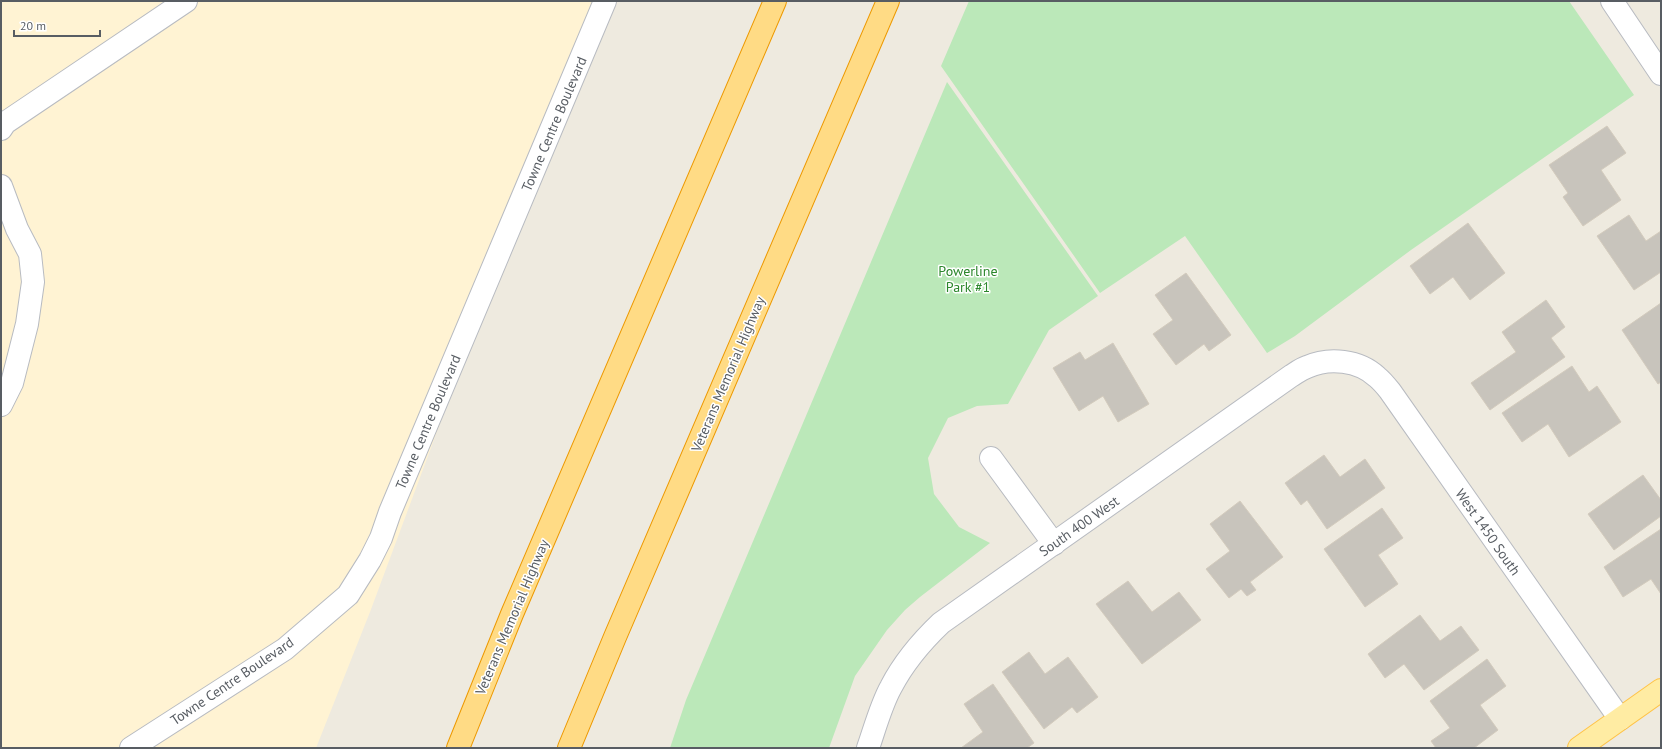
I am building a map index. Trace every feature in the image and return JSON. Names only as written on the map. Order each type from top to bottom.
[{"type":"highway","name":"Veterans Memorial Highway","points":[[458,748],[512,614],[775,1]]},
{"type":"highway","name":"Veterans Memorial Highway","points":[[569,748],[615,637],[888,1]]},
{"type":"main road","points":[[1579,748],[1661,690]]},
{"type":"street","points":[[1,129],[5,123],[186,1]]},
{"type":"street","name":"Towne Centre Boulevard","points":[[131,748],[285,649],[348,595],[370,560],[381,538],[393,506],[605,1]]},
{"type":"street","points":[[1612,1],[1661,74]]},
{"type":"street","points":[[1,186],[17,229],[30,254],[33,282],[27,324],[12,383],[1,405]]},
{"type":"street","name":"South 400 West","points":[[868,748],[890,688],[904,664],[921,642],[941,623],[1291,376],[1307,366],[1325,361],[1343,361]]},
{"type":"street","name":"West 1450 South","points":[[1343,361],[1362,367],[1377,376],[1390,391],[1620,719]]},
{"type":"street","points":[[991,458],[1054,544]]},
{"type":"shaded area","points":[[1,1],[597,1],[370,612],[316,748],[1,748]]},
{"type":"green space","points":[[969,1],[1569,1],[1634,95],[1411,250],[1295,336],[1267,353],[1185,236],[1100,293],[941,66]]},
{"type":"green space","name":"Powerline Park #1","points":[[947,82],[1098,296],[1049,330],[1008,404],[977,406],[948,418],[928,458],[934,494],[959,527],[990,543],[920,597],[905,610],[887,630],[855,676],[829,748],[670,748],[686,700]]},
{"type":"building","points":[[1607,126],[1626,153],[1601,170],[1621,200],[1583,226],[1563,197],[1568,193],[1549,165]]},
{"type":"building","points":[[1629,215],[1646,241],[1661,231],[1661,272],[1634,290],[1597,236]]},
{"type":"building","points":[[1468,223],[1505,273],[1470,300],[1453,277],[1430,294],[1410,266]]},
{"type":"building","points":[[1186,273],[1231,335],[1209,351],[1204,344],[1176,365],[1153,334],[1173,320],[1155,295]]},
{"type":"building","points":[[1546,300],[1565,327],[1551,338],[1565,357],[1490,410],[1471,383],[1516,352],[1502,332]]},
{"type":"building","points":[[1661,303],[1661,382],[1658,384],[1622,330]]},
{"type":"building","points":[[1113,343],[1149,404],[1118,422],[1103,396],[1079,411],[1053,368],[1080,352],[1085,360]]},
{"type":"building","points":[[1572,366],[1589,392],[1597,386],[1621,422],[1569,457],[1548,424],[1522,442],[1502,413]]},
{"type":"building","points":[[1324,455],[1340,477],[1365,459],[1385,488],[1327,529],[1307,500],[1301,505],[1285,483]]},
{"type":"building","points":[[1643,475],[1661,500],[1661,516],[1614,550],[1588,514]]},
{"type":"building","points":[[1240,501],[1283,557],[1250,582],[1256,590],[1247,596],[1241,589],[1229,598],[1206,569],[1230,551],[1210,524]]},
{"type":"building","points":[[1382,508],[1403,538],[1378,555],[1398,584],[1365,607],[1324,549]]},
{"type":"building","points":[[1661,529],[1661,594],[1651,579],[1623,597],[1604,567]]},
{"type":"building","points":[[1128,581],[1152,612],[1179,592],[1201,620],[1142,664],[1096,604]]},
{"type":"building","points":[[1420,615],[1440,641],[1461,626],[1479,650],[1424,690],[1404,664],[1385,678],[1368,654]]},
{"type":"building","points":[[1029,652],[1045,674],[1068,657],[1098,697],[1077,713],[1072,707],[1044,729],[1002,672]]},
{"type":"building","points":[[1487,659],[1506,686],[1480,705],[1498,730],[1474,748],[1436,748],[1431,741],[1450,728],[1430,701]]},
{"type":"building","points":[[993,684],[1034,743],[1027,748],[961,748],[983,732],[964,704]]}]
